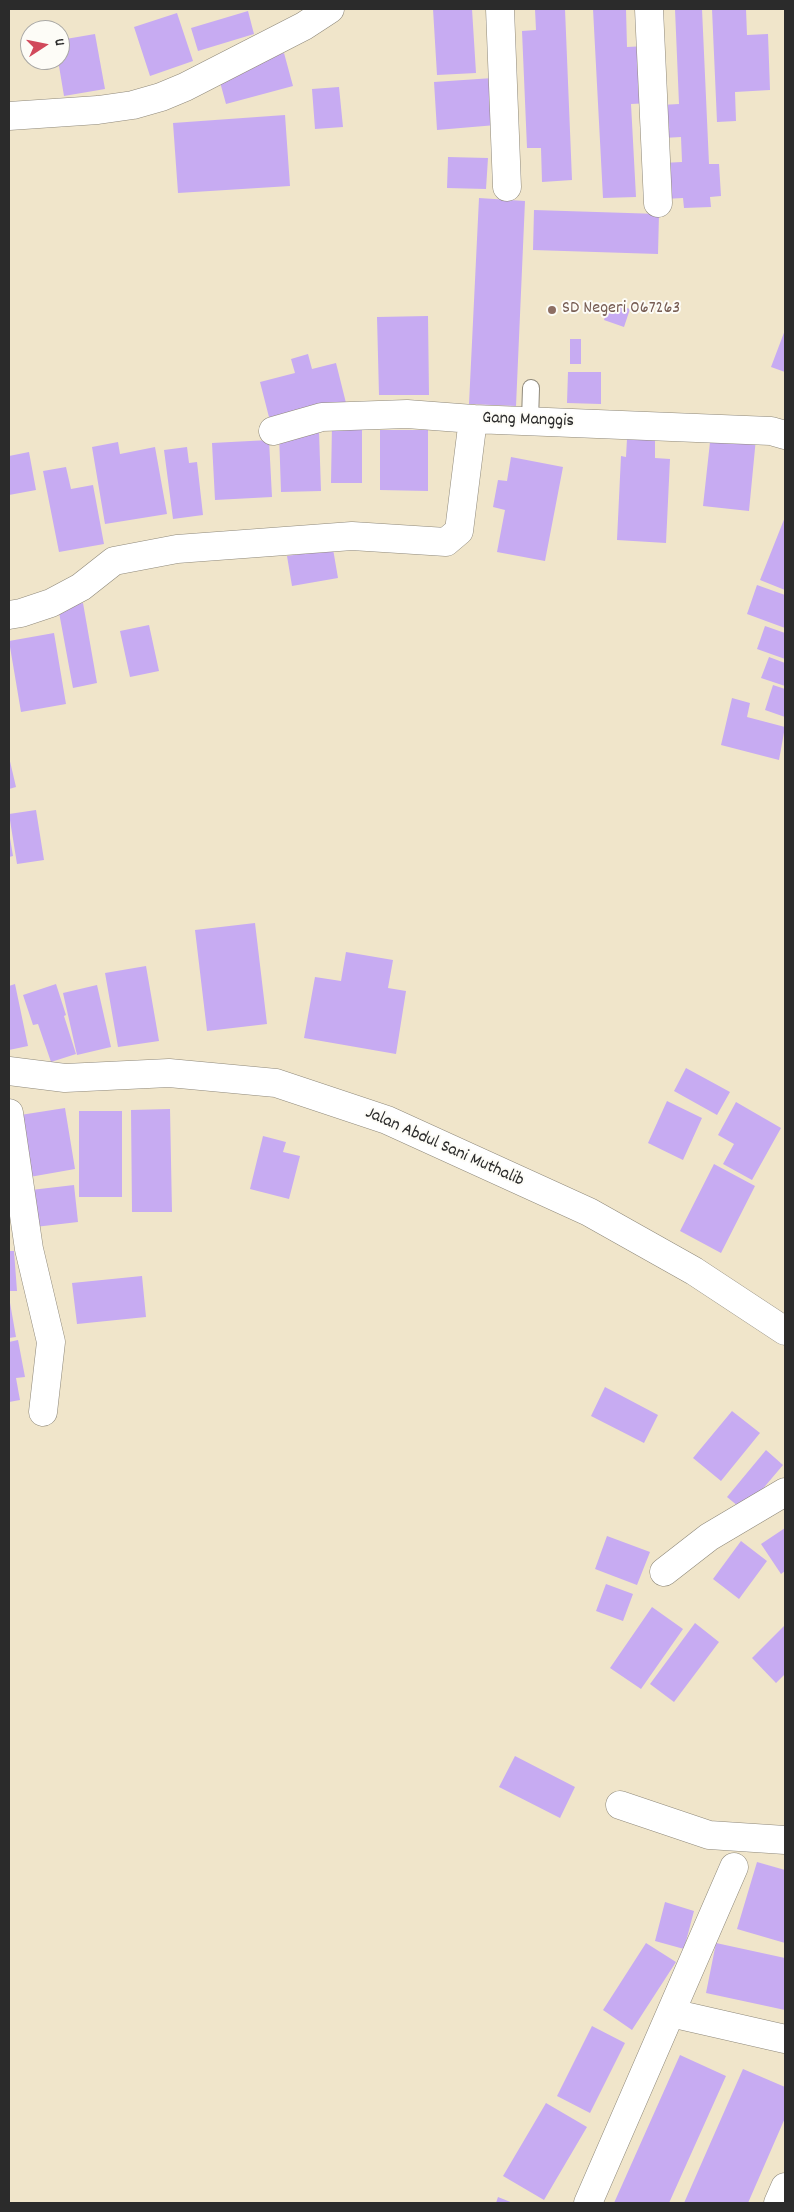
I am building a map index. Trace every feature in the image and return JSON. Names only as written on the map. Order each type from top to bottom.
[{"type":"street","points":[[9,116],[98,110],[132,105],[161,97],[185,87],[304,26],[330,9]]},
{"type":"street","points":[[500,9],[507,188]]},
{"type":"street","points":[[649,9],[658,203]]},
{"type":"street","name":"Gang Manggis","points":[[273,430],[322,417],[407,414],[473,419],[771,431],[785,435]]},
{"type":"street","points":[[9,615],[51,604],[81,587],[114,561],[177,549],[352,536],[446,542],[459,531],[473,419]]},
{"type":"street","name":"Jalan Abdul Sani Muthalib","points":[[9,1071],[65,1078],[169,1073],[276,1084],[387,1120],[589,1212],[694,1272],[785,1331]]},
{"type":"street","points":[[9,1114],[28,1249],[51,1342],[43,1412]]},
{"type":"street","points":[[664,1572],[709,1537],[785,1492]]},
{"type":"street","points":[[620,1805],[709,1835],[785,1840]]},
{"type":"street","points":[[588,2203],[734,1867]]},
{"type":"street","points":[[671,2013],[785,2039]]},
{"type":"street","points":[[778,2203],[785,2187]]},
{"type":"lane","points":[[530,420],[531,388]]},
{"type":"building","points":[[433,9],[472,9],[476,73],[437,75]]},
{"type":"building","points":[[535,9],[565,9],[572,180],[542,182],[541,148],[527,148],[522,31],[536,30]]},
{"type":"building","points":[[593,9],[626,9],[627,47],[647,46],[651,103],[631,104],[636,197],[603,198]]},
{"type":"building","points":[[675,9],[702,9],[709,164],[719,164],[721,196],[710,197],[711,207],[684,208],[683,198],[664,199],[662,163],[682,162],[681,137],[663,138],[661,105],[679,104]]},
{"type":"building","points":[[712,9],[746,9],[747,35],[768,34],[770,90],[735,92],[736,121],[717,122]]},
{"type":"building","points":[[248,11],[254,34],[198,51],[191,28]]},
{"type":"building","points":[[177,13],[193,61],[150,76],[134,27]]},
{"type":"building","points":[[95,34],[105,89],[64,96],[60,70],[70,70],[70,38]]},
{"type":"building","points":[[284,53],[293,86],[226,104],[217,71]]},
{"type":"building","points":[[493,78],[496,125],[437,130],[434,82]]},
{"type":"building","points":[[339,87],[343,127],[315,129],[312,89]]},
{"type":"building","points":[[285,115],[290,186],[178,193],[173,123]]},
{"type":"building","points":[[448,157],[488,158],[486,189],[447,188]]},
{"type":"building","points":[[479,198],[525,201],[516,406],[469,404]]},
{"type":"building","points":[[534,210],[659,214],[658,254],[533,250]]},
{"type":"building","points":[[610,303],[630,309],[624,327],[604,320]]},
{"type":"building","points":[[428,316],[429,395],[379,395],[377,317]]},
{"type":"building","points":[[785,330],[785,372],[771,367]]},
{"type":"building","points":[[570,339],[581,339],[581,364],[570,364]]},
{"type":"building","points":[[308,354],[312,369],[336,363],[346,403],[270,421],[260,382],[295,373],[291,359]]},
{"type":"building","points":[[568,372],[601,372],[601,404],[567,403]]},
{"type":"building","points":[[332,424],[362,425],[362,483],[331,483]]},
{"type":"building","points":[[380,430],[428,430],[428,491],[380,490]]},
{"type":"building","points":[[319,431],[321,491],[281,492],[279,433]]},
{"type":"building","points":[[711,433],[756,438],[749,511],[703,506]]},
{"type":"building","points":[[627,439],[655,440],[655,458],[670,459],[666,543],[617,540],[621,456],[626,457]]},
{"type":"building","points":[[269,440],[272,497],[215,500],[212,443]]},
{"type":"building","points":[[118,442],[120,454],[155,447],[167,514],[105,524],[92,447]]},
{"type":"building","points":[[187,447],[189,463],[197,462],[203,515],[173,519],[164,450]]},
{"type":"building","points":[[29,452],[36,490],[9,495],[9,456]]},
{"type":"building","points":[[511,457],[563,467],[545,561],[497,552],[505,510],[493,507],[498,480],[507,481]]},
{"type":"building","points":[[66,467],[71,489],[93,485],[104,544],[59,552],[43,471]]},
{"type":"building","points":[[785,517],[785,590],[760,580]]},
{"type":"building","points":[[333,549],[338,578],[292,586],[287,556]]},
{"type":"building","points":[[757,585],[785,595],[785,628],[747,614]]},
{"type":"building","points":[[83,603],[97,683],[73,688],[58,607]]},
{"type":"building","points":[[149,625],[159,671],[130,677],[120,631]]},
{"type":"building","points":[[765,626],[785,633],[785,659],[757,649]]},
{"type":"building","points":[[54,633],[66,704],[21,712],[9,641]]},
{"type":"building","points":[[769,657],[785,663],[785,686],[761,678]]},
{"type":"building","points":[[773,685],[785,689],[785,717],[765,710]]},
{"type":"building","points":[[732,698],[750,703],[747,717],[785,727],[779,760],[721,745]]},
{"type":"building","points":[[9,757],[16,787],[9,789]]},
{"type":"building","points":[[36,810],[44,860],[17,864],[9,814]]},
{"type":"building","points":[[9,839],[13,856],[9,857]]},
{"type":"building","points":[[255,923],[267,1024],[207,1031],[195,930]]},
{"type":"building","points":[[346,952],[393,960],[388,988],[406,991],[396,1054],[304,1038],[315,977],[341,981]]},
{"type":"building","points":[[146,966],[159,1041],[118,1047],[105,973]]},
{"type":"building","points":[[15,984],[28,1046],[9,1050],[9,986]]},
{"type":"building","points":[[56,984],[76,1054],[51,1062],[38,1024],[33,1025],[23,995]]},
{"type":"building","points":[[97,985],[111,1047],[77,1055],[63,993]]},
{"type":"building","points":[[686,1068],[730,1092],[717,1115],[674,1091]]},
{"type":"building","points":[[667,1101],[702,1118],[683,1160],[648,1143]]},
{"type":"building","points":[[736,1102],[781,1128],[752,1180],[723,1164],[734,1144],[718,1135]]},
{"type":"building","points":[[65,1108],[75,1169],[24,1178],[14,1116]]},
{"type":"building","points":[[170,1109],[172,1212],[132,1212],[131,1110]]},
{"type":"building","points":[[79,1111],[122,1111],[122,1197],[79,1197]]},
{"type":"building","points":[[263,1136],[286,1142],[283,1152],[300,1156],[289,1199],[250,1189]]},
{"type":"building","points":[[714,1164],[755,1186],[721,1253],[680,1231]]},
{"type":"building","points":[[74,1185],[78,1222],[35,1227],[31,1190]]},
{"type":"building","points":[[9,1251],[14,1251],[17,1291],[9,1291]]},
{"type":"building","points":[[142,1276],[146,1317],[77,1324],[72,1283]]},
{"type":"building","points":[[9,1297],[16,1337],[9,1338]]},
{"type":"building","points":[[18,1340],[25,1377],[16,1378],[20,1400],[9,1402],[9,1342]]},
{"type":"building","points":[[605,1387],[658,1415],[644,1443],[591,1416]]},
{"type":"building","points":[[732,1411],[760,1433],[721,1481],[693,1458]]},
{"type":"building","points":[[766,1450],[783,1465],[744,1511],[727,1497]]},
{"type":"building","points":[[785,1528],[785,1571],[781,1574],[761,1544]]},
{"type":"building","points":[[607,1536],[650,1552],[637,1585],[595,1569]]},
{"type":"building","points":[[741,1541],[767,1561],[739,1599],[713,1579]]},
{"type":"building","points":[[606,1584],[633,1594],[623,1621],[596,1611]]},
{"type":"building","points":[[652,1607],[683,1629],[641,1689],[610,1668]]},
{"type":"building","points":[[695,1623],[719,1642],[674,1702],[650,1684]]},
{"type":"building","points":[[785,1625],[785,1674],[776,1683],[752,1658]]},
{"type":"building","points":[[515,1756],[575,1787],[560,1818],[499,1787]]},
{"type":"building","points":[[757,1862],[785,1870],[785,1943],[737,1929]]},
{"type":"building","points":[[665,1902],[694,1911],[684,1949],[655,1941]]},
{"type":"building","points":[[646,1943],[676,1962],[632,2030],[603,2010]]},
{"type":"building","points":[[716,1943],[785,1958],[785,2010],[706,1993]]},
{"type":"building","points":[[592,2026],[625,2043],[590,2113],[557,2096]]},
{"type":"building","points":[[680,2055],[726,2076],[669,2203],[614,2203]]},
{"type":"building","points":[[743,2069],[785,2087],[785,2118],[748,2203],[684,2203]]},
{"type":"building","points":[[546,2103],[587,2127],[544,2200],[503,2176]]},
{"type":"building","points":[[498,2197],[513,2203],[496,2203]]},
{"type":"place","name":"SD Negeri 067263","points":[[552,310]]}]
